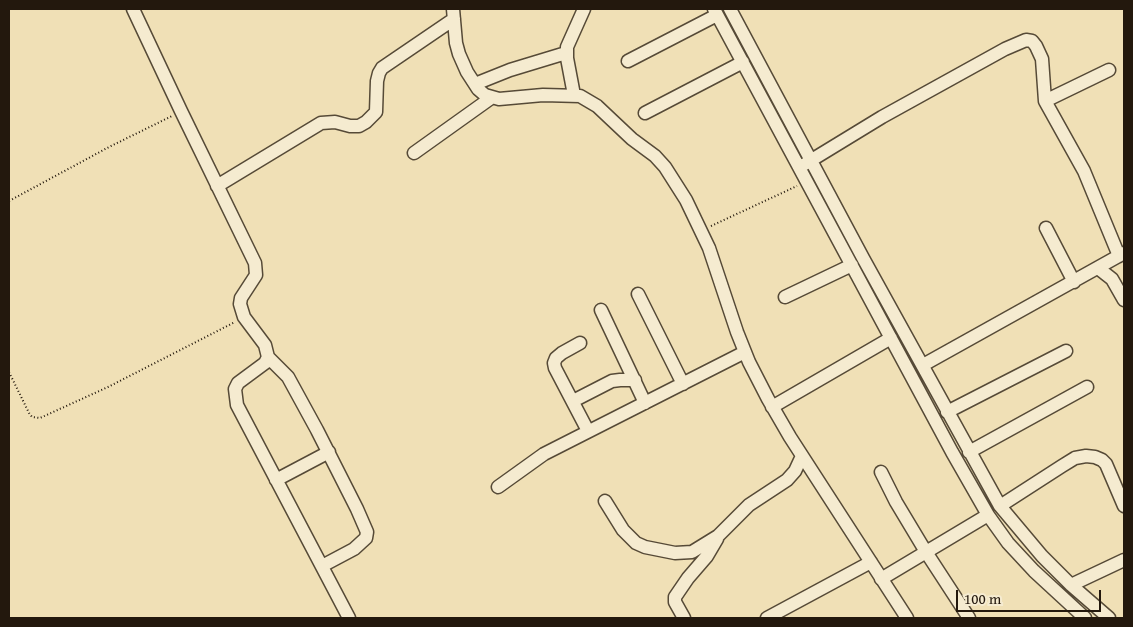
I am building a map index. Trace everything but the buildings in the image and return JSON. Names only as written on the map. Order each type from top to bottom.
[{"type":"street","points":[[133,9],[180,112],[248,247],[256,270],[252,281],[241,298],[240,310],[266,345],[268,357],[288,377],[329,452],[367,532],[366,538],[354,548],[322,566]]},
{"type":"street","points":[[574,95],[566,53],[569,40],[584,9]]},
{"type":"street","points":[[730,9],[805,164],[806,181],[988,515],[1008,543],[1034,571],[1055,593],[1085,618]]},
{"type":"street","points":[[628,61],[715,12],[923,365],[1000,506],[1024,536],[1071,586],[1108,618]]},
{"type":"street","points":[[217,186],[321,123],[334,122],[359,126],[366,122],[376,112],[377,81],[382,68],[453,14]]},
{"type":"street","points":[[453,14],[459,54],[467,72],[478,89],[491,98],[499,99],[543,95],[574,95],[585,98],[597,106],[632,139],[655,156],[674,181],[709,248],[745,352],[772,407],[906,618]]},
{"type":"street","points":[[805,164],[882,117],[1005,49],[1026,40],[1032,41],[1036,46],[1042,59],[1045,101],[1084,171],[1121,255],[923,365]]},
{"type":"street","points":[[475,84],[510,70],[566,53]]},
{"type":"street","points":[[645,113],[743,62]]},
{"type":"street","points":[[1045,101],[1109,70]]},
{"type":"street","points":[[414,153],[491,98]]},
{"type":"street","points":[[1046,228],[1074,282]]},
{"type":"street","points":[[785,297],[852,264]]},
{"type":"street","points":[[1098,268],[1112,279],[1124,300]]},
{"type":"street","points":[[638,294],[683,384]]},
{"type":"street","points":[[601,310],[645,403]]},
{"type":"street","points":[[772,407],[892,338]]},
{"type":"street","points":[[580,343],[562,353],[554,362],[555,368],[588,431]]},
{"type":"street","points":[[947,412],[1066,351]]},
{"type":"street","points":[[498,487],[544,454],[745,352]]},
{"type":"street","points":[[268,357],[265,363],[238,383],[234,396],[349,618]]},
{"type":"street","points":[[572,401],[612,381],[634,380]]},
{"type":"street","points":[[969,452],[1087,387]]},
{"type":"street","points":[[276,480],[329,452]]},
{"type":"street","points":[[605,501],[629,537],[636,543],[645,547],[683,554],[692,552],[718,536],[749,505],[787,480],[795,471],[802,456]]},
{"type":"street","points":[[1000,506],[1075,458],[1086,456],[1095,457],[1106,464],[1124,506]]},
{"type":"street","points":[[881,472],[896,502],[926,552],[969,618]]},
{"type":"street","points":[[881,579],[988,515]]},
{"type":"street","points":[[684,618],[675,602],[675,597],[707,556],[718,536]]},
{"type":"street","points":[[1071,586],[1124,560]]},
{"type":"street","points":[[767,618],[871,562]]},
{"type":"path","points":[[9,201],[109,147],[180,112]]},
{"type":"path","points":[[701,231],[806,181]]},
{"type":"path","points":[[9,372],[32,417],[40,418],[117,383],[244,317]]}]
